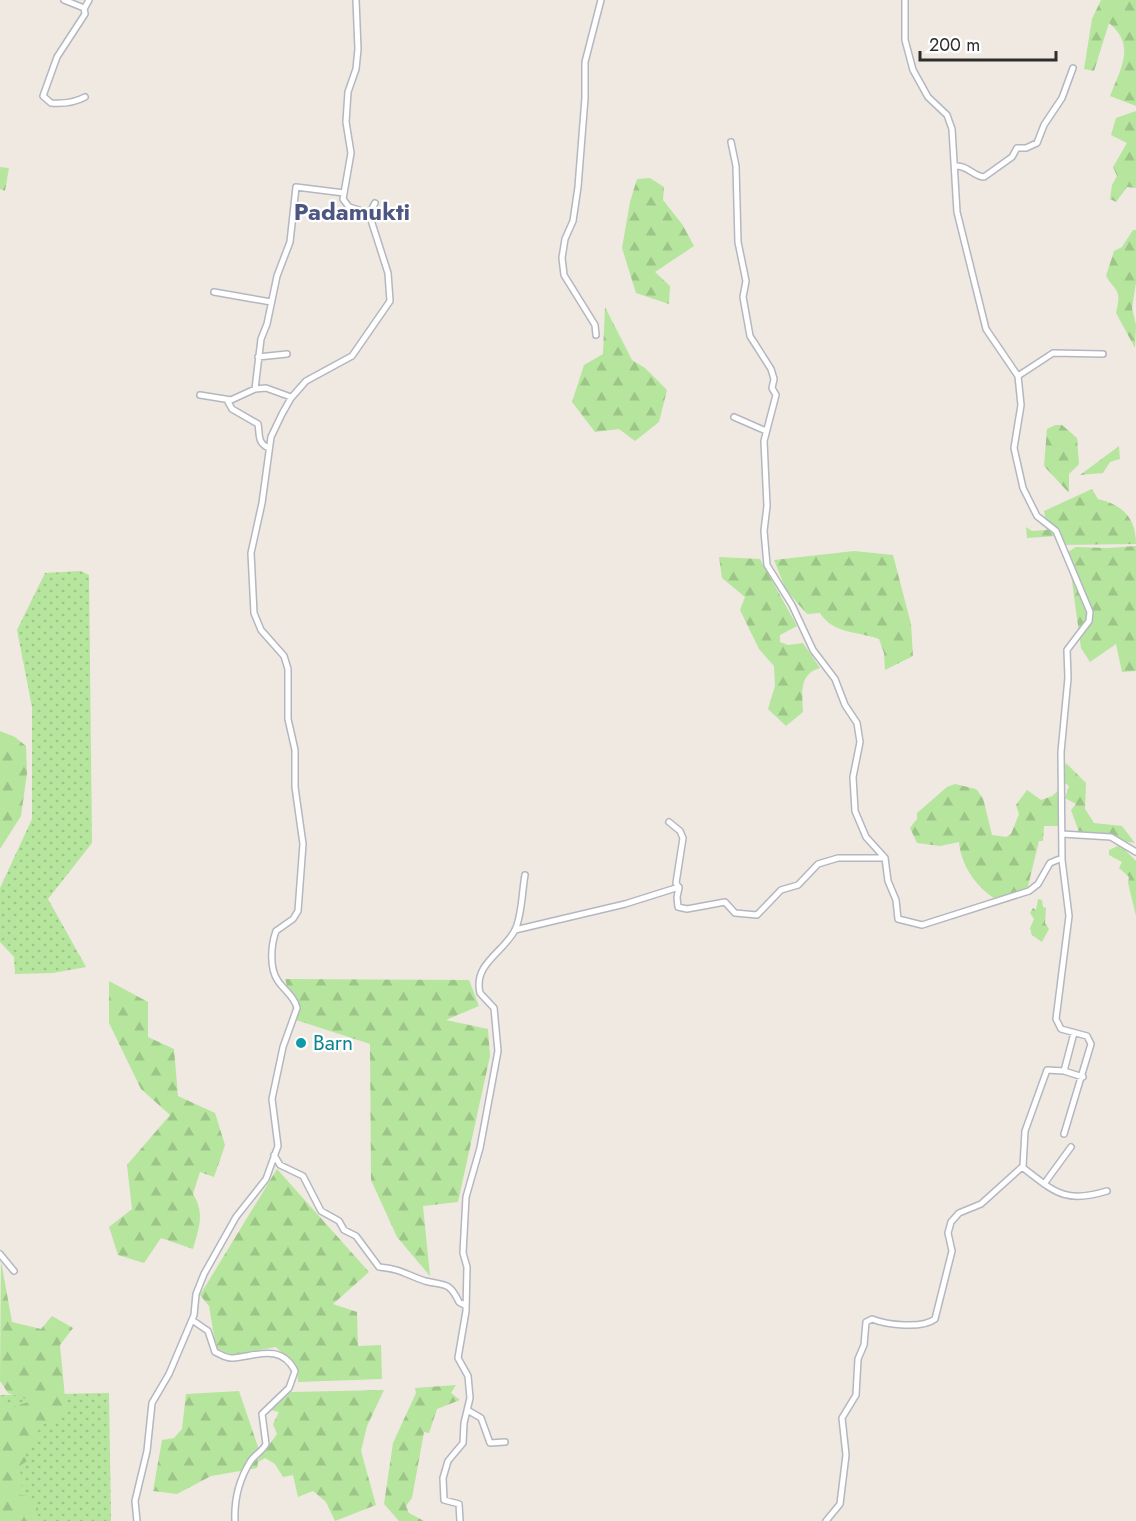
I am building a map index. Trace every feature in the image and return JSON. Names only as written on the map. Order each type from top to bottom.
[{"type":"street","points":[[64,0],[84,9]]},
{"type":"street","points":[[85,97],[74,102],[51,103],[43,94],[57,57],[84,16],[84,9],[89,0]]},
{"type":"street","points":[[137,1521],[135,1501],[147,1451],[152,1403],[169,1374],[192,1320],[196,1294],[204,1274],[236,1217],[266,1179],[278,1141],[272,1099],[283,1047],[297,1008],[276,980],[272,965],[272,948],[276,931],[293,919],[298,911],[303,863],[295,787],[295,750],[288,719],[288,669],[284,656],[261,630],[254,613],[251,553],[262,502],[271,437],[291,397],[306,381],[352,356],[390,301],[388,273],[368,216],[346,205],[344,193],[351,153],[346,122],[348,92],[356,69],[358,49],[356,0]]},
{"type":"street","points":[[596,335],[595,325],[564,275],[562,258],[565,239],[573,221],[578,187],[585,98],[585,62],[601,0]]},
{"type":"street","points":[[905,0],[906,40],[913,70],[928,97],[950,121],[957,212],[986,329],[1018,376],[1021,405],[1014,448],[1023,488],[1038,516],[1056,531],[1062,541],[1090,612],[1089,621],[1067,650],[1068,678],[1061,752],[1062,858],[1069,916],[1056,1019],[1061,1029],[1087,1036],[1091,1041],[1083,1077],[1064,1134]]},
{"type":"street","points":[[955,166],[967,167],[975,175],[984,177],[1012,157],[1017,148],[1037,143],[1044,125],[1062,98],[1073,68]]},
{"type":"street","points":[[731,142],[736,166],[738,242],[746,281],[743,297],[750,336],[771,369],[774,379],[772,388],[776,395],[766,430],[767,506],[764,526],[767,565],[792,605],[813,650],[835,680],[845,705],[857,723],[860,742],[853,777],[855,811],[866,837],[885,858],[898,919],[919,926],[1033,889],[1050,863],[1062,858]]},
{"type":"street","points":[[255,389],[258,357],[277,276],[290,242],[296,187],[344,193]]},
{"type":"street","points":[[368,216],[375,203]]},
{"type":"street","points":[[214,292],[271,302]]},
{"type":"street","points":[[1018,376],[1053,352],[1103,354]]},
{"type":"street","points":[[258,357],[286,354]]},
{"type":"street","points":[[200,394],[226,400],[255,389],[266,388],[291,397]]},
{"type":"street","points":[[226,400],[232,409],[258,424],[262,446],[269,448]]},
{"type":"street","points":[[734,417],[766,430]]},
{"type":"street","points":[[669,822],[680,831],[683,838],[676,882],[679,887],[676,898],[679,908],[709,907],[725,902],[735,913],[753,916],[760,914],[781,890],[798,885],[818,864],[838,858],[885,858]]},
{"type":"street","points":[[1062,834],[1111,837],[1136,852]]},
{"type":"street","points":[[460,1521],[459,1504],[444,1500],[442,1482],[448,1461],[463,1443],[464,1423],[469,1411],[468,1377],[458,1358],[466,1306],[466,1267],[463,1253],[466,1197],[480,1148],[498,1051],[494,1008],[480,993],[479,980],[481,970],[515,930],[525,875]]},
{"type":"street","points":[[515,930],[625,904],[679,887]]},
{"type":"street","points":[[1064,1071],[1074,1033]]},
{"type":"street","points":[[826,1521],[840,1504],[846,1457],[842,1418],[856,1395],[858,1359],[864,1345],[866,1322],[871,1319],[892,1325],[934,1321],[951,1251],[948,1233],[951,1222],[959,1213],[981,1204],[1022,1167],[1025,1131],[1047,1070],[1064,1071],[1083,1077]]},
{"type":"street","points":[[1044,1184],[1071,1147]]},
{"type":"street","points":[[274,1155],[280,1165],[303,1176],[321,1211],[339,1221],[344,1230],[363,1242],[379,1267],[398,1268],[424,1280],[443,1283],[454,1292],[459,1302],[466,1306]]},
{"type":"street","points":[[1022,1167],[1061,1196],[1075,1197],[1107,1191]]},
{"type":"street","points":[[0,1254],[14,1271]]},
{"type":"street","points":[[192,1320],[208,1331],[215,1352],[231,1358],[259,1352],[278,1354],[285,1358],[295,1371],[288,1390],[262,1414],[266,1444],[250,1461],[242,1477],[235,1503],[235,1521]]},
{"type":"street","points":[[469,1411],[481,1418],[490,1443],[505,1442]]},
{"type":"green space","points":[[1101,0],[1136,0],[1136,106],[1110,96],[1122,66],[1124,48],[1117,31],[1109,23],[1094,71],[1084,69],[1092,19]]},
{"type":"green space","points":[[1136,111],[1136,188],[1127,187],[1116,202],[1110,199],[1112,185],[1117,176],[1113,167],[1127,143],[1111,135],[1116,118]]},
{"type":"green space","points":[[0,167],[9,168],[5,191],[0,189]]},
{"type":"green space","points":[[650,178],[664,187],[663,200],[682,224],[694,246],[655,272],[670,286],[669,304],[636,293],[622,248],[630,202],[637,179]]},
{"type":"green space","points":[[1133,230],[1136,230],[1136,283],[1132,308],[1136,325],[1135,348],[1116,313],[1118,295],[1106,276],[1114,251],[1122,247]]},
{"type":"green space","points":[[605,307],[632,360],[645,368],[667,390],[659,422],[635,441],[619,429],[595,432],[572,402],[584,365],[603,354]]},
{"type":"green space","points":[[1055,425],[1062,425],[1077,438],[1079,464],[1069,474],[1069,493],[1044,466],[1047,429]]},
{"type":"green space","points":[[1119,446],[1120,459],[1110,462],[1103,473],[1080,475]]},
{"type":"green space","points":[[1092,489],[1098,499],[1121,509],[1131,520],[1136,544],[1060,545],[1057,536],[1027,538],[1026,527],[1032,531],[1047,530],[1044,511]]},
{"type":"green space","points":[[1136,546],[1136,671],[1122,672],[1116,644],[1090,662],[1081,648],[1068,552],[1076,547]]},
{"type":"green space","points":[[854,551],[893,555],[911,624],[913,656],[885,670],[884,653],[879,639],[832,625],[820,613],[807,614],[786,590],[774,560]]},
{"type":"green space","points":[[719,557],[760,559],[797,626],[780,635],[780,642],[788,645],[803,643],[820,668],[808,675],[803,685],[803,712],[786,726],[768,709],[775,686],[774,666],[759,649],[740,610],[745,597],[722,578]]},
{"type":"green space","points":[[81,571],[89,575],[92,843],[48,899],[86,967],[53,973],[15,974],[14,957],[0,942],[0,888],[32,819],[32,707],[17,630],[45,573]]},
{"type":"green space","points":[[0,731],[15,737],[26,746],[27,773],[21,816],[0,849]]},
{"type":"green space","points":[[1066,763],[1086,783],[1085,809],[1094,823],[1122,826],[1135,843],[1090,836],[1079,832],[1071,810],[1076,804],[1065,798],[1069,786],[1061,780]]},
{"type":"green space","points":[[955,784],[976,789],[983,798],[992,835],[1006,837],[1011,834],[1019,814],[1016,805],[1027,790],[1041,800],[1052,796],[1060,789],[1060,826],[1044,826],[1043,841],[1039,841],[1027,890],[997,900],[971,876],[963,860],[959,842],[940,846],[917,843],[910,828],[917,819],[917,813],[947,787]]},
{"type":"green space","points":[[1120,845],[1136,861],[1136,916],[1128,883],[1129,877],[1119,868],[1122,862],[1109,855],[1109,850]]},
{"type":"green space","points":[[1038,899],[1042,900],[1043,907],[1046,908],[1045,923],[1049,929],[1042,942],[1032,935],[1030,928],[1034,919],[1030,913],[1033,908],[1036,910]]},
{"type":"green space","points":[[285,979],[469,980],[479,1006],[446,1020],[488,1029],[490,1056],[458,1202],[423,1206],[430,1276],[397,1237],[371,1180],[370,1044],[296,1020]]},
{"type":"green space","points":[[109,981],[148,1002],[148,1037],[174,1049],[178,1096],[215,1113],[225,1145],[214,1177],[200,1172],[193,1194],[200,1214],[193,1249],[161,1238],[144,1263],[118,1255],[109,1227],[132,1209],[127,1165],[170,1115],[141,1089],[109,1023]]},
{"type":"green space","points":[[277,1169],[369,1272],[333,1304],[357,1312],[358,1346],[381,1345],[382,1379],[298,1382],[297,1368],[276,1347],[231,1355],[216,1348],[209,1306],[200,1295]]},
{"type":"green space","points":[[1,1261],[12,1322],[41,1329],[52,1316],[73,1328],[60,1345],[66,1408],[54,1421],[34,1427],[40,1436],[24,1447],[27,1461],[18,1467],[24,1482],[16,1494],[28,1496],[38,1508],[38,1521],[0,1521],[0,1400],[5,1397],[10,1408],[31,1401],[8,1393],[0,1381]]},
{"type":"green space","points":[[456,1385],[451,1393],[460,1400],[437,1409],[429,1433],[424,1432],[412,1498],[406,1506],[409,1513],[424,1521],[399,1521],[384,1504],[393,1443],[416,1393],[415,1388]]},
{"type":"green space","points":[[384,1390],[367,1426],[361,1451],[376,1505],[335,1521],[326,1502],[313,1491],[298,1497],[293,1475],[283,1477],[275,1464],[265,1458],[258,1462],[257,1468],[211,1476],[177,1494],[153,1491],[162,1440],[174,1438],[182,1429],[186,1394],[239,1391],[258,1447],[258,1460],[277,1434],[273,1424],[279,1412],[271,1410],[291,1392]]},
{"type":"green space","points":[[109,1393],[111,1521],[0,1521],[0,1395]]},
{"type":"place","name":"Barn","points":[[301,1043]]},
{"type":"district","name":"Padamukti","points":[[352,211]]}]
